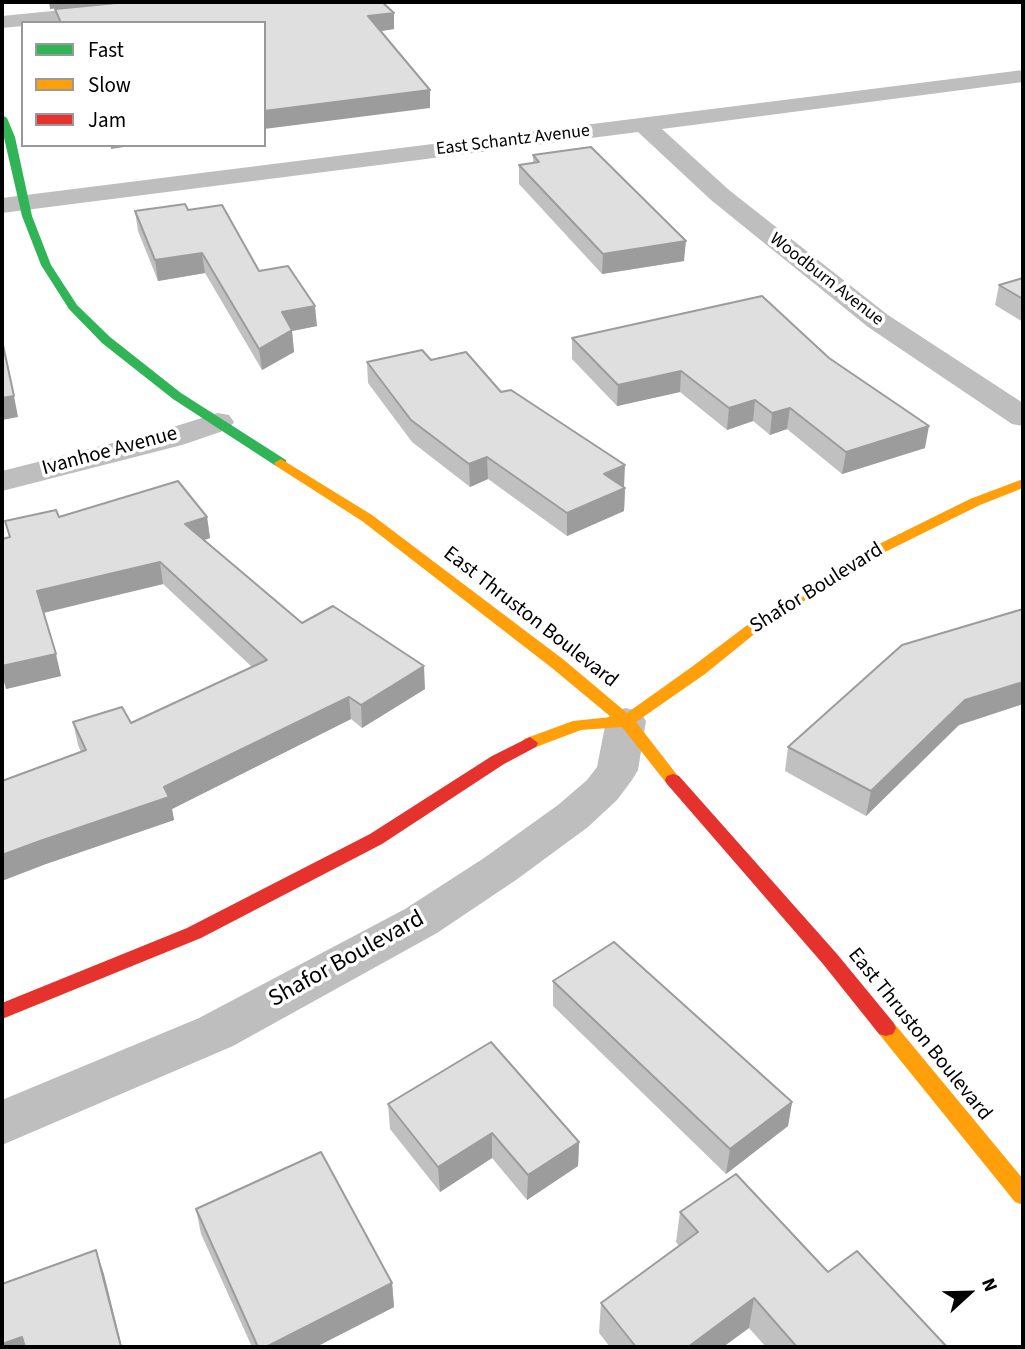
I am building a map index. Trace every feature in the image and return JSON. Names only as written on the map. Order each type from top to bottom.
[{"type":"street","points":[[2,22],[198,2]]},
{"type":"street","name":"East Schantz Avenue","points":[[2,206],[1023,76]]},
{"type":"street","name":"East Thruston Boulevard","points":[[2,118],[10,137],[27,216],[46,265],[73,307],[106,340],[177,396],[367,518],[558,664],[626,721],[688,798],[830,959],[1023,1195]]},
{"type":"street","name":"Woodburn Avenue","points":[[644,125],[730,204],[878,321],[1023,417]]},
{"type":"street","name":"Ivanhoe Avenue","points":[[2,481],[171,438],[218,422]]},
{"type":"street","name":"Shafor Boulevard","points":[[2,1124],[216,1032],[421,921],[500,869],[573,816],[602,790],[617,769],[626,721],[699,670],[763,620],[865,558],[975,502],[1023,483]]},
{"type":"street","points":[[2,1011],[194,933],[376,839],[498,760],[538,738],[579,725],[626,721]]},
{"type":"building","points":[[127,2],[382,2],[394,13],[368,16],[430,90],[266,111],[266,21],[60,21],[55,9]]},
{"type":"building","points":[[591,147],[686,241],[603,254],[519,165],[539,162],[533,155]]},
{"type":"building","points":[[185,204],[188,210],[222,205],[259,271],[288,266],[315,306],[282,312],[292,330],[259,349],[202,253],[155,260],[135,211]]},
{"type":"building","points":[[1023,278],[1023,299],[999,285]]},
{"type":"building","points":[[762,296],[829,358],[929,426],[846,452],[790,408],[772,413],[755,400],[729,408],[681,371],[618,385],[572,338]]},
{"type":"building","points":[[2,345],[14,396],[2,398]]},
{"type":"building","points":[[422,350],[431,360],[466,352],[501,392],[511,390],[625,465],[604,474],[625,488],[567,513],[487,457],[469,464],[411,420],[367,362]]},
{"type":"building","points":[[178,481],[207,517],[185,524],[302,623],[333,606],[424,666],[361,705],[349,697],[164,787],[169,797],[2,855],[2,781],[86,750],[73,722],[122,707],[131,723],[267,660],[160,562],[37,591],[56,654],[2,666],[2,539],[10,537],[5,521],[56,510],[59,517]]},
{"type":"building","points":[[1023,609],[1023,682],[965,700],[871,791],[788,747],[902,645]]},
{"type":"building","points":[[614,942],[792,1102],[730,1149],[553,981]]},
{"type":"building","points":[[491,1042],[579,1142],[528,1175],[492,1133],[438,1167],[388,1104]]},
{"type":"building","points":[[321,1152],[392,1283],[266,1347],[258,1347],[196,1209]]},
{"type":"building","points":[[736,1174],[828,1272],[857,1251],[947,1347],[797,1347],[754,1298],[688,1347],[636,1347],[601,1303],[698,1232],[680,1212]]},
{"type":"building","points":[[96,1250],[121,1347],[25,1347],[22,1337],[2,1344],[2,1284]]},
{"type":"traffic: fast","points":[[2,118],[10,137],[27,216],[46,265],[73,307],[106,340],[177,396],[281,463]]},
{"type":"traffic: slow","points":[[281,463],[367,518],[558,664],[626,721],[673,780]]},
{"type":"traffic: slow","points":[[530,743],[579,725],[626,721],[699,670],[763,620],[876,551],[975,502],[1023,483]]},
{"type":"traffic: slow","points":[[886,1028],[1023,1195]]},
{"type":"traffic: jam","points":[[2,1011],[194,933],[376,839],[498,760],[530,743]]},
{"type":"traffic: jam","points":[[673,780],[830,959],[886,1028]]}]
